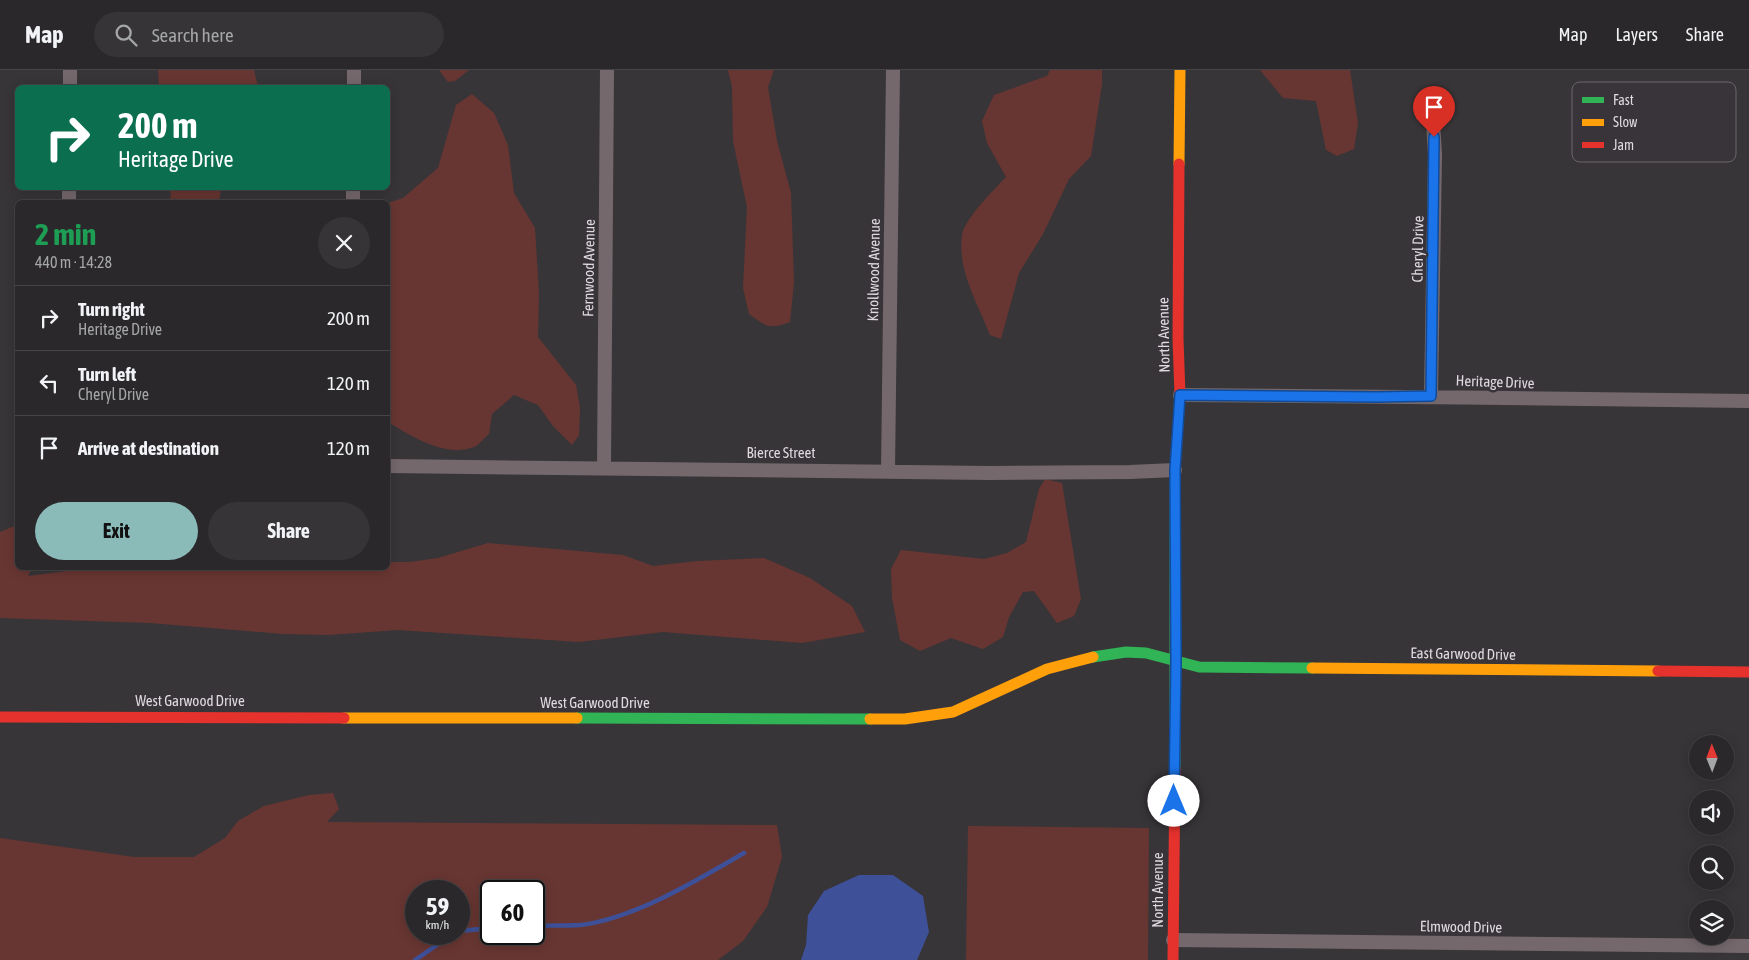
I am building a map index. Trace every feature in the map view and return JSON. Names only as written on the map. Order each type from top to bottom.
[{"type":"street","points":[[70,70],[70,85]]},
{"type":"street","points":[[354,70],[354,85]]},
{"type":"street","name":"Fernwood Avenue","points":[[604,467],[607,70]]},
{"type":"street","name":"Knollwood Avenue","points":[[888,471],[893,70]]},
{"type":"street","name":"North Avenue","points":[[1173,960],[1176,662],[1175,470],[1180,395],[1178,339],[1180,70]]},
{"type":"street","name":"Cheryl Drive","points":[[1431,396],[1435,155],[1432,103]]},
{"type":"street","name":"Heritage Drive","points":[[1180,395],[1431,396],[1484,399],[1749,401]]},
{"type":"street","name":"Bierce Street","points":[[390,466],[888,471],[1130,472],[1175,470]]},
{"type":"street","name":"West Garwood Drive","points":[[0,717],[905,720],[948,713],[970,705],[1034,673],[1077,660],[1116,655],[1154,654],[1176,662]]},
{"type":"street","name":"East Garwood Drive","points":[[1176,662],[1198,667],[1749,672]]},
{"type":"street","name":"Elmwood Drive","points":[[1173,940],[1749,946]]},
{"type":"shaded area","points":[[158,70],[254,70],[258,85],[159,85]]},
{"type":"shaded area","points":[[439,70],[469,70],[455,81],[448,82]]},
{"type":"shaded area","points":[[728,70],[774,70],[768,87],[777,141],[791,193],[794,282],[790,322],[777,326],[768,326],[749,314],[743,288],[747,207],[733,141],[732,87]]},
{"type":"shaded area","points":[[1050,70],[1102,70],[1102,84],[1091,156],[1069,179],[1043,234],[1019,273],[1001,339],[990,335],[965,274],[961,248],[962,235],[968,221],[1006,177],[987,143],[982,121],[994,95],[1047,76]]},
{"type":"shaded area","points":[[1260,70],[1350,70],[1358,123],[1354,149],[1337,156],[1326,150],[1316,101],[1283,98]]},
{"type":"shaded area","points":[[472,94],[494,113],[508,145],[514,193],[535,228],[539,294],[538,337],[576,385],[580,408],[579,435],[572,445],[553,426],[538,405],[514,395],[492,414],[489,434],[476,446],[463,450],[440,448],[429,444],[390,423],[390,202],[403,198],[438,168],[456,105]]},
{"type":"shaded area","points":[[170,190],[221,190],[219,200],[170,200]]},
{"type":"shaded area","points":[[1045,479],[1062,483],[1081,599],[1074,616],[1057,623],[1034,591],[1023,592],[1009,617],[1003,637],[983,649],[951,638],[920,651],[900,640],[892,598],[891,569],[901,550],[984,559],[1007,553],[1026,542],[1039,489]]},
{"type":"shaded area","points":[[15,526],[15,570],[31,570],[28,576],[74,570],[390,570],[390,562],[410,562],[438,558],[488,543],[623,555],[653,566],[698,561],[764,558],[810,578],[852,606],[865,632],[802,643],[663,632],[579,642],[398,630],[328,635],[283,634],[150,623],[0,618],[0,532]]},
{"type":"shaded area","points":[[333,793],[339,809],[327,822],[777,825],[782,857],[767,907],[743,941],[718,960],[0,960],[0,838],[134,857],[194,857],[225,838],[238,821],[264,806],[309,795]]},
{"type":"shaded area","points":[[968,826],[1149,828],[1148,960],[966,960]]},
{"type":"water","points":[[859,875],[893,875],[923,896],[929,932],[917,960],[801,960],[806,945],[808,915],[824,891]]},
{"type":"waterway","points":[[545,926],[580,925],[622,915],[665,897],[744,853]]},
{"type":"waterway","points":[[470,930],[480,929]]},
{"type":"waterway","points":[[415,960],[437,945]]},
{"type":"traffic: fast","points":[[1175,471],[1175,768]]},
{"type":"traffic: fast","points":[[1093,657],[1126,652],[1146,653],[1199,667],[1312,668]]},
{"type":"traffic: fast","points":[[577,718],[870,719]]},
{"type":"traffic: slow","points":[[1179,164],[1180,70]]},
{"type":"traffic: slow","points":[[870,719],[905,719],[953,712],[1047,669],[1093,657]]},
{"type":"traffic: slow","points":[[1312,668],[1658,671]]},
{"type":"traffic: slow","points":[[344,718],[577,718]]},
{"type":"traffic: jam","points":[[1175,471],[1180,395],[1178,339],[1179,164]]},
{"type":"traffic: jam","points":[[1658,671],[1749,672]]},
{"type":"traffic: jam","points":[[0,717],[344,718]]},
{"type":"traffic: jam","points":[[1173,960],[1175,768]]},
{"type":"route","points":[[1174,801],[1176,662],[1175,470],[1180,395],[1431,396],[1434,319],[1434,137]]}]
